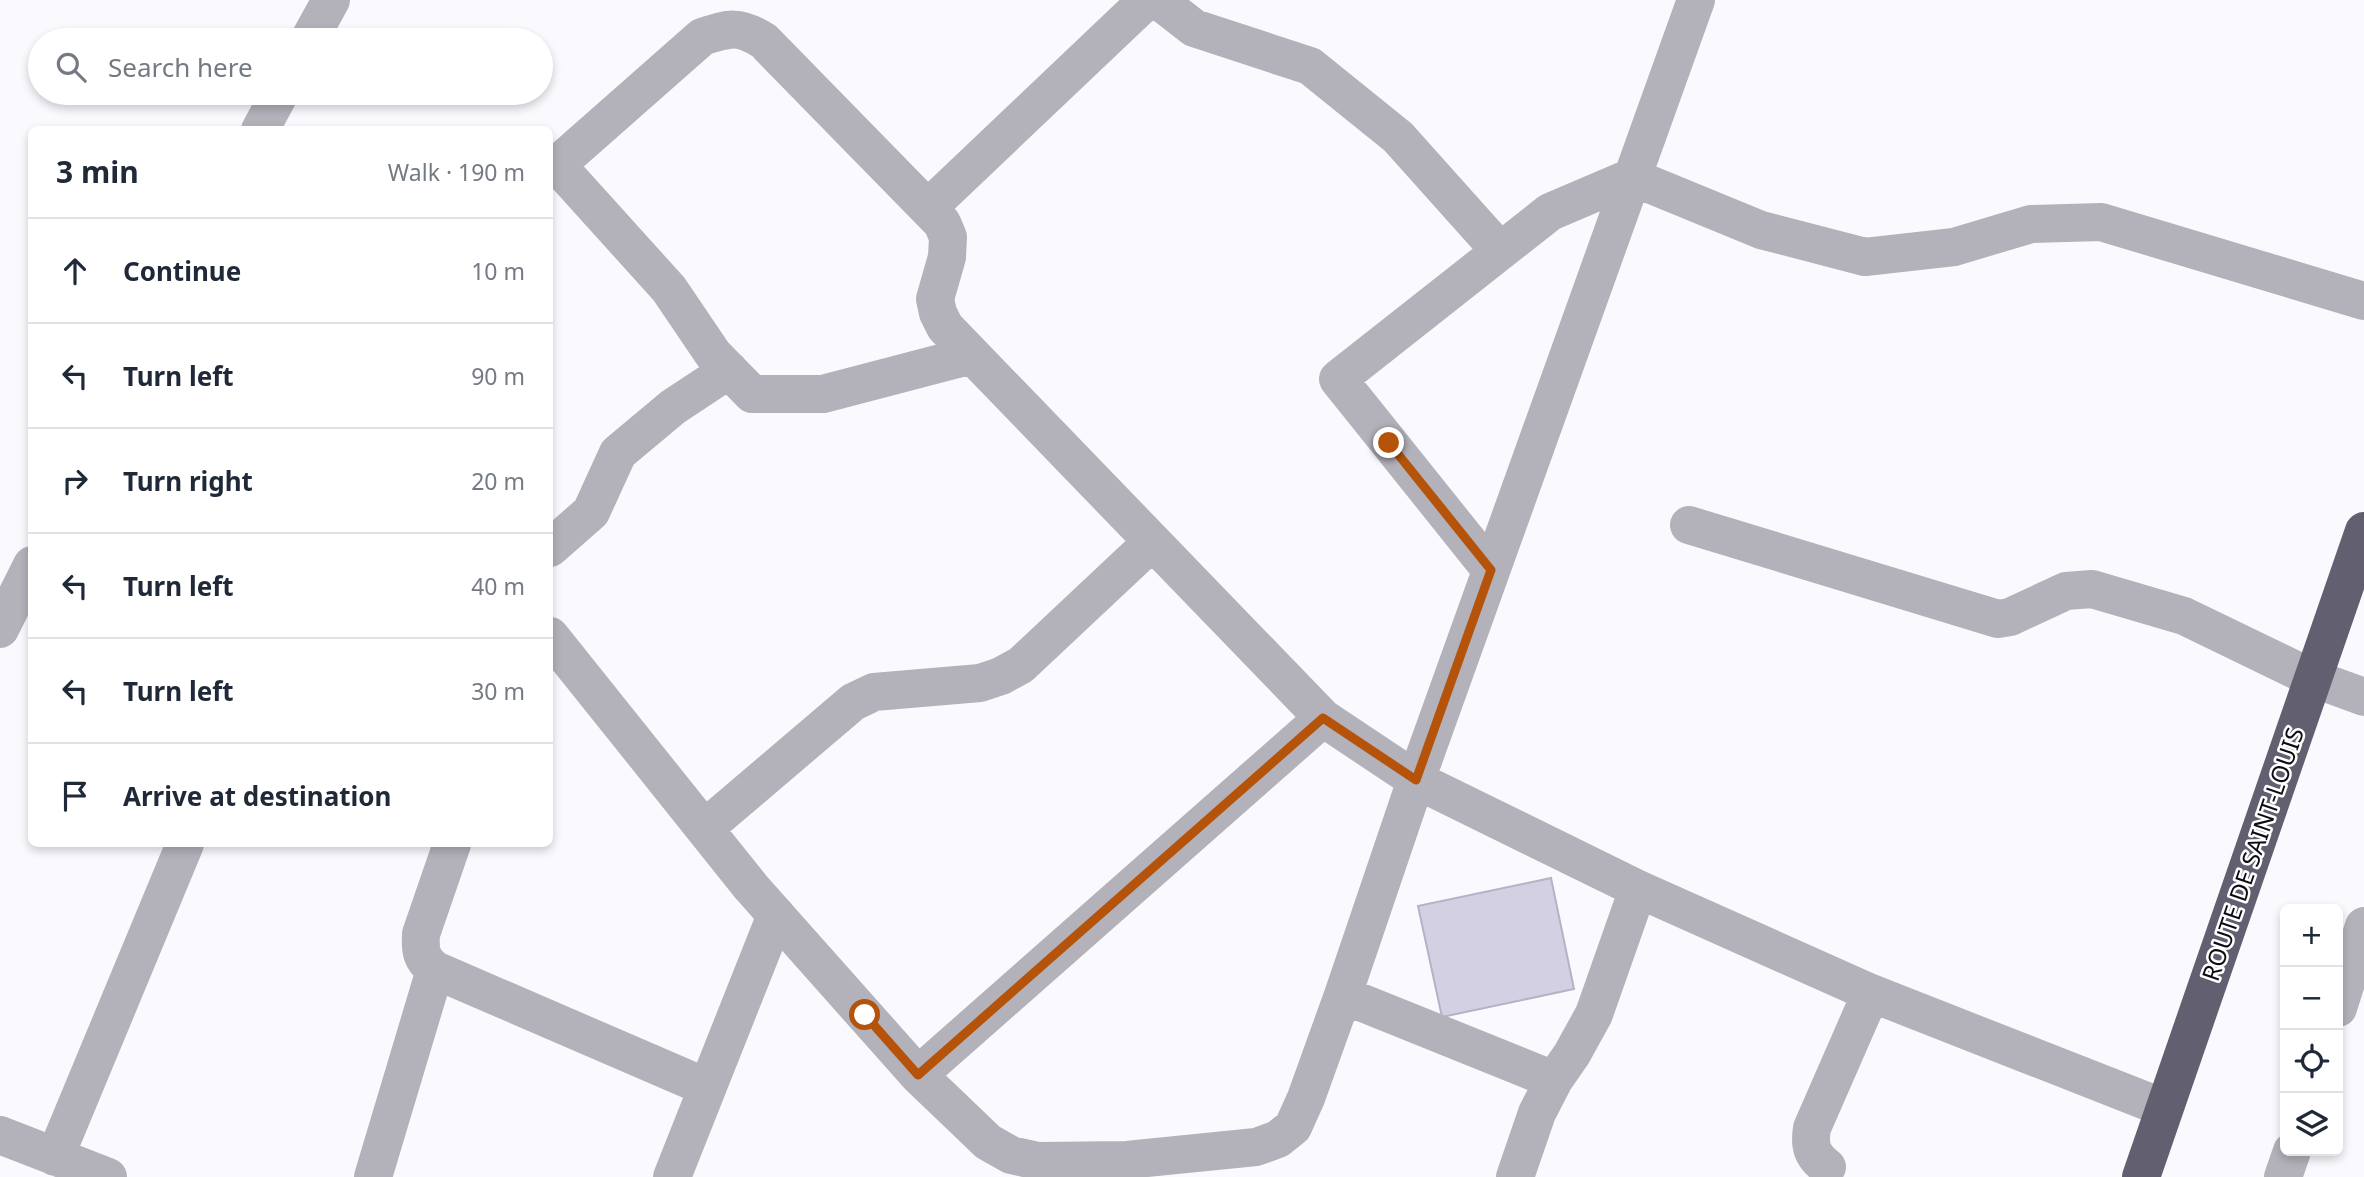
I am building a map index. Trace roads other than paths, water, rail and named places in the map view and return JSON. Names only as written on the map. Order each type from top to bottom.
[{"type":"highway","name":"ROUTE DE SAINT-LOUIS","points":[[2141,1177],[2364,531]]},
{"type":"street","points":[[316,28],[331,0]]},
{"type":"street","points":[[726,29],[753,0]]},
{"type":"street","points":[[928,208],[1147,0]]},
{"type":"street","points":[[1158,0],[1194,28],[1310,65],[1398,137],[1500,251]]},
{"type":"street","points":[[553,640],[751,887],[918,1075],[988,1142],[1011,1155],[1038,1161],[1124,1169],[1255,1147],[1278,1139],[1293,1127],[1306,1098],[1416,780],[1696,0]]},
{"type":"street","points":[[972,355],[822,394],[752,394],[713,354],[669,289],[553,168],[702,37],[726,29],[746,29],[764,41],[943,223],[947,237],[947,257],[935,299],[937,313],[945,327],[1323,718],[1416,780],[1638,889],[1871,993],[2164,1108]]},
{"type":"street","points":[[262,126],[274,105]]},
{"type":"street","points":[[1491,570],[1338,379],[1550,212],[1632,177],[1761,230],[1865,257],[1954,247],[2031,224],[2101,222],[2364,301]]},
{"type":"street","points":[[553,545],[591,512],[618,453],[673,407],[729,370]]},
{"type":"street","points":[[1689,525],[1998,619],[2010,617],[2066,591],[2092,589],[2184,616],[2312,678],[2364,697]]},
{"type":"street","points":[[705,828],[853,702],[874,692],[980,683],[1021,665],[1152,542]]},
{"type":"street","points":[[0,629],[28,573]]},
{"type":"street","points":[[918,1075],[1323,718]]},
{"type":"street","points":[[55,1157],[184,847]]},
{"type":"street","points":[[451,847],[421,934],[423,960],[435,970],[706,1087]]},
{"type":"street","points":[[1515,1177],[1537,1113],[1594,1014],[1638,889]]},
{"type":"street","points":[[672,1177],[776,915]]},
{"type":"street","points":[[2343,992],[2364,926]]},
{"type":"street","points":[[373,1177],[435,970]]},
{"type":"street","points":[[1827,1167],[1815,1159],[1810,1143],[1812,1128],[1871,993]]},
{"type":"street","points":[[1343,995],[1554,1080]]},
{"type":"street","points":[[0,1135],[108,1177]]},
{"type":"street","points":[[2283,1177],[2290,1156]]}]
